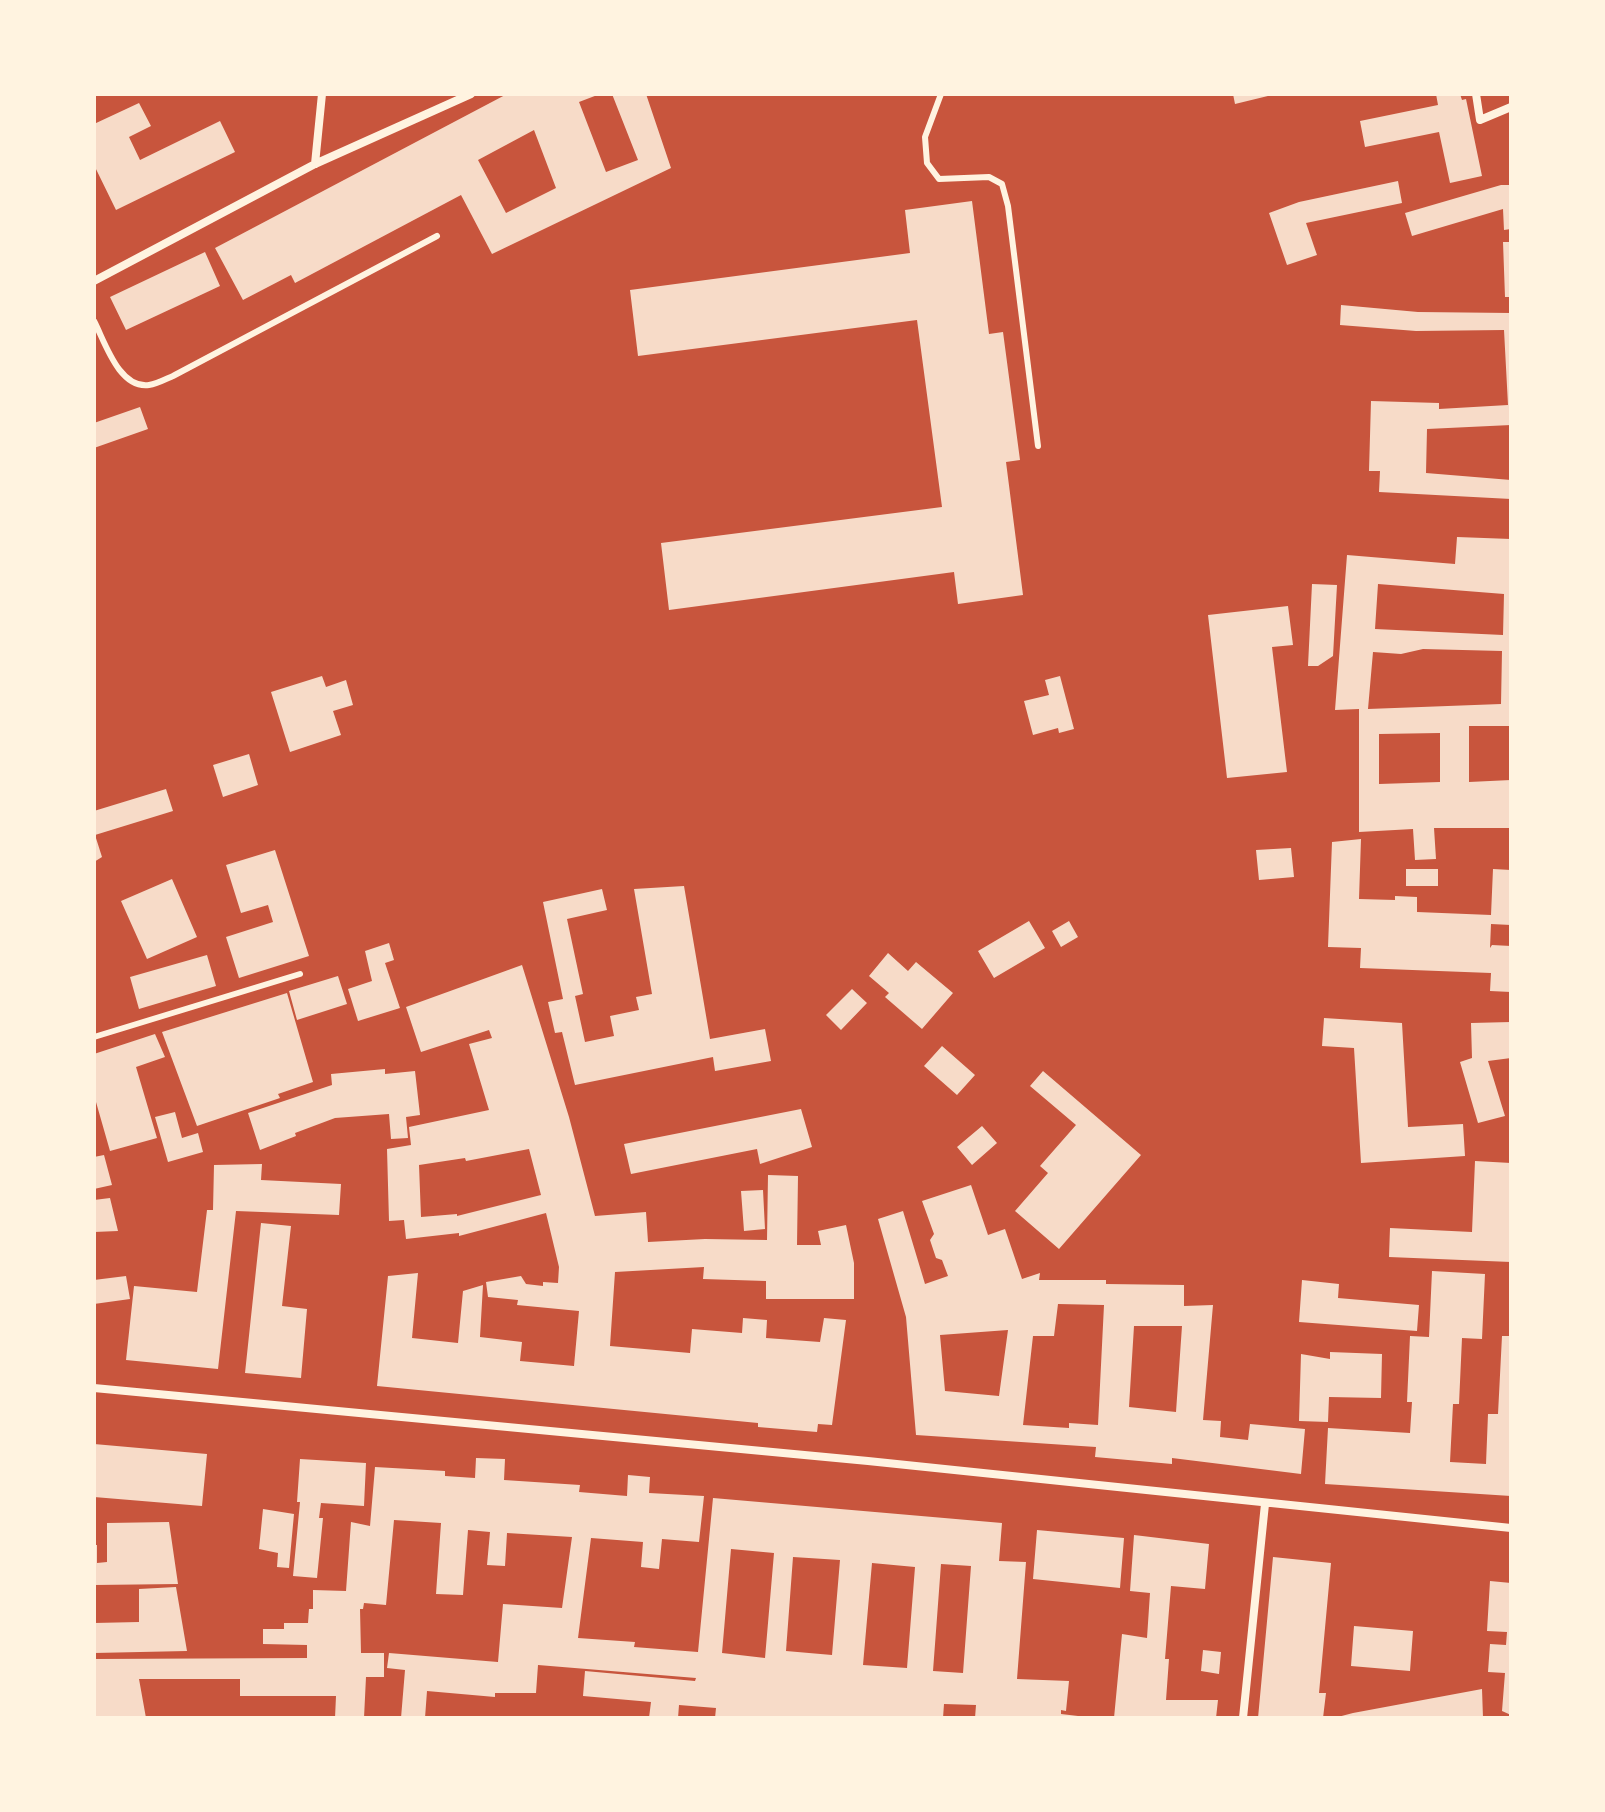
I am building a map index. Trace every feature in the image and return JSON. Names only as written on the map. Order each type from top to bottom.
[{"type":"street","points":[[315,164],[322,94]]},
{"type":"street","points":[[94,281],[315,164],[471,94]]},
{"type":"street","points":[[1476,94],[1480,120],[1511,107]]},
{"type":"street","points":[[94,1388],[852,1459],[1511,1528]]},
{"type":"street","points":[[1243,1718],[1265,1504]]},
{"type":"lane","points":[[941,94],[925,137],[927,163],[939,179],[989,177],[1002,184],[1008,206],[1038,446]]},
{"type":"lane","points":[[94,321],[120,369],[130,381],[147,385],[173,376],[437,236]]},
{"type":"lane","points":[[94,1037],[300,974]]},
{"type":"building","points":[[507,94],[600,94],[579,102],[606,172],[638,160],[612,94],[646,94],[671,168],[492,254],[461,195],[295,283],[291,275],[243,300],[215,248]],"holes":[[[534,130],[556,188],[506,213],[478,160]]]},
{"type":"building","points":[[1233,94],[1272,94],[1272,95],[1235,104]]},
{"type":"building","points":[[1436,94],[1460,94],[1462,100],[1466,99],[1482,176],[1450,183],[1439,132],[1365,147],[1360,121],[1438,105]]},
{"type":"building","points":[[139,103],[151,126],[129,137],[140,160],[220,121],[235,152],[116,210],[94,165],[94,124]]},
{"type":"building","points":[[1398,181],[1402,203],[1306,223],[1317,255],[1287,265],[1269,213],[1299,202]]},
{"type":"building","points":[[1501,185],[1511,185],[1511,229],[1504,230],[1503,209],[1412,236],[1405,213]]},
{"type":"building","points":[[972,201],[989,334],[1003,332],[1020,460],[1006,462],[1023,595],[958,604],[954,572],[669,610],[661,543],[942,507],[917,320],[638,356],[630,290],[910,253],[905,210]]},
{"type":"building","points":[[1503,242],[1511,242],[1511,297],[1505,297]]},
{"type":"building","points":[[205,252],[220,286],[126,330],[110,297]]},
{"type":"building","points":[[1341,305],[1418,312],[1511,313],[1511,425],[1427,429],[1426,473],[1511,480],[1511,499],[1379,492],[1380,471],[1369,471],[1371,401],[1439,403],[1439,409],[1508,405],[1504,330],[1416,331],[1340,325]]},
{"type":"building","points":[[140,407],[148,429],[94,448],[94,423]]},
{"type":"building","points":[[1457,537],[1511,539],[1511,726],[1469,726],[1469,782],[1511,780],[1511,828],[1434,828],[1436,859],[1415,860],[1413,829],[1359,832],[1359,709],[1335,710],[1347,555],[1455,564]],"holes":[[[1378,584],[1504,594],[1503,635],[1375,629]],[[1423,649],[1502,651],[1501,704],[1368,709],[1373,652],[1401,654]],[[1440,733],[1440,782],[1379,784],[1379,734]]]},
{"type":"building","points":[[1312,584],[1337,585],[1333,656],[1318,666],[1308,666]]},
{"type":"building","points":[[1288,606],[1293,645],[1272,647],[1287,772],[1227,778],[1208,615]]},
{"type":"building","points":[[322,676],[326,687],[346,680],[353,705],[333,711],[341,735],[290,752],[271,692]]},
{"type":"building","points":[[1060,676],[1074,729],[1059,733],[1058,728],[1033,735],[1024,701],[1049,695],[1045,680]]},
{"type":"building","points":[[249,754],[258,785],[223,797],[213,765]]},
{"type":"building","points":[[166,789],[173,811],[95,835],[102,857],[94,862],[94,811]]},
{"type":"building","points":[[1361,839],[1359,899],[1417,897],[1417,912],[1491,915],[1493,869],[1511,870],[1511,925],[1491,924],[1490,948],[1492,945],[1511,946],[1511,992],[1490,991],[1491,973],[1360,968],[1361,948],[1328,947],[1332,842]]},
{"type":"building","points":[[1291,848],[1294,877],[1259,880],[1256,850]]},
{"type":"building","points":[[275,850],[309,956],[239,978],[226,937],[273,922],[268,905],[241,913],[226,865]]},
{"type":"building","points":[[1406,869],[1438,869],[1438,886],[1406,886]]},
{"type":"building","points":[[172,879],[197,937],[147,959],[121,901]]},
{"type":"building","points":[[684,886],[710,1039],[765,1029],[771,1061],[715,1071],[713,1057],[575,1085],[562,1032],[555,1033],[548,1002],[563,999],[543,902],[602,889],[607,910],[567,919],[583,994],[575,996],[585,1042],[614,1036],[610,1016],[639,1010],[636,997],[652,994],[634,889]]},
{"type":"building","points":[[1029,921],[1045,948],[994,978],[978,951]]},
{"type":"building","points":[[1069,921],[1078,937],[1061,947],[1052,931]]},
{"type":"building","points":[[389,943],[394,960],[385,963],[400,1008],[358,1021],[348,989],[372,981],[365,951]]},
{"type":"building","points":[[888,953],[908,971],[916,962],[953,993],[922,1029],[885,997],[889,993],[869,976]]},
{"type":"building","points":[[207,955],[216,986],[139,1009],[130,977]]},
{"type":"building","points":[[522,965],[569,1117],[595,1216],[646,1212],[648,1242],[767,1240],[768,1175],[798,1176],[797,1245],[821,1245],[818,1231],[846,1225],[854,1263],[854,1299],[766,1299],[766,1281],[703,1279],[704,1267],[615,1272],[610,1346],[690,1353],[692,1329],[742,1333],[743,1318],[767,1320],[766,1338],[820,1342],[824,1318],[846,1320],[832,1425],[818,1424],[817,1432],[758,1427],[758,1423],[377,1386],[388,1276],[418,1273],[412,1338],[458,1343],[463,1291],[483,1285],[480,1337],[522,1342],[520,1361],[574,1366],[579,1311],[517,1305],[518,1300],[488,1297],[486,1282],[521,1276],[526,1284],[543,1286],[543,1282],[558,1283],[559,1267],[546,1213],[459,1236],[459,1233],[406,1239],[404,1220],[389,1221],[387,1149],[411,1145],[409,1127],[489,1110],[469,1044],[492,1038],[489,1030],[421,1052],[406,1007]],"holes":[[[529,1149],[541,1195],[457,1216],[421,1217],[419,1165],[465,1158],[466,1161]]]},
{"type":"building","points":[[338,976],[347,1004],[297,1020],[289,991]]},
{"type":"building","points":[[852,989],[867,1003],[841,1030],[826,1015]]},
{"type":"building","points":[[287,993],[313,1082],[278,1094],[280,1098],[197,1126],[162,1032]]},
{"type":"building","points":[[1324,1018],[1402,1023],[1408,1127],[1463,1124],[1465,1156],[1361,1163],[1354,1048],[1322,1046]]},
{"type":"building","points":[[1511,1022],[1511,1058],[1488,1061],[1505,1116],[1478,1123],[1460,1062],[1472,1058],[1471,1023]]},
{"type":"building","points":[[155,1034],[165,1057],[136,1067],[157,1138],[110,1151],[94,1095],[94,1054]]},
{"type":"building","points":[[942,1046],[975,1075],[957,1095],[924,1066]]},
{"type":"building","points":[[385,1069],[385,1074],[415,1071],[420,1115],[406,1117],[408,1138],[391,1139],[389,1114],[335,1118],[260,1150],[248,1113],[332,1085],[331,1074]]},
{"type":"building","points":[[1043,1071],[1141,1155],[1059,1249],[1015,1211],[1048,1173],[1040,1166],[1076,1125],[1030,1086]]},
{"type":"building","points":[[801,1109],[812,1147],[760,1164],[757,1149],[631,1174],[624,1144]]},
{"type":"building","points":[[175,1112],[182,1138],[198,1133],[203,1152],[168,1162],[155,1117]]},
{"type":"building","points":[[982,1126],[997,1143],[972,1165],[957,1147]]},
{"type":"building","points":[[104,1155],[112,1185],[94,1189],[94,1157]]},
{"type":"building","points":[[1475,1161],[1511,1163],[1511,1262],[1389,1257],[1390,1228],[1472,1232]]},
{"type":"building","points":[[262,1164],[261,1180],[341,1184],[339,1215],[236,1211],[218,1369],[126,1360],[134,1286],[197,1292],[207,1210],[213,1210],[214,1165]]},
{"type":"building","points":[[971,1185],[988,1235],[1005,1229],[1022,1279],[1040,1273],[1039,1280],[1184,1285],[1184,1306],[1213,1305],[1203,1420],[1221,1421],[1220,1437],[1248,1440],[1250,1424],[1305,1429],[1301,1474],[1172,1458],[1172,1464],[1095,1457],[1096,1447],[916,1435],[906,1317],[878,1219],[903,1211],[925,1284],[948,1276],[942,1260],[936,1258],[930,1240],[934,1234],[922,1201]],"holes":[[[1058,1304],[1104,1305],[1098,1425],[1069,1423],[1069,1428],[1023,1425],[1033,1336],[1054,1336]],[[1134,1326],[1182,1326],[1176,1412],[1129,1407]],[[1008,1330],[999,1396],[945,1391],[940,1335]]]},
{"type":"building","points":[[763,1190],[765,1229],[744,1231],[741,1191]]},
{"type":"building","points":[[110,1198],[118,1231],[94,1232],[94,1200]]},
{"type":"building","points":[[261,1223],[291,1226],[282,1306],[307,1309],[301,1378],[245,1373]]},
{"type":"building","points":[[1432,1271],[1485,1274],[1482,1339],[1462,1338],[1459,1404],[1453,1404],[1450,1462],[1486,1464],[1488,1414],[1498,1414],[1502,1336],[1511,1336],[1511,1496],[1325,1484],[1328,1428],[1410,1433],[1412,1402],[1407,1402],[1410,1336],[1429,1337]]},
{"type":"building","points":[[126,1276],[130,1299],[94,1304],[94,1280]]},
{"type":"building","points":[[1302,1280],[1339,1284],[1338,1298],[1419,1305],[1417,1331],[1299,1322]]},
{"type":"building","points":[[1330,1352],[1382,1354],[1381,1398],[1329,1397],[1328,1422],[1299,1421],[1301,1354],[1330,1359]]},
{"type":"building","points":[[94,1444],[207,1454],[202,1506],[94,1497]]},
{"type":"building","points":[[476,1458],[505,1459],[504,1480],[580,1485],[579,1492],[627,1496],[628,1475],[650,1477],[649,1493],[704,1496],[699,1542],[662,1539],[659,1569],[641,1567],[643,1542],[591,1538],[578,1638],[635,1642],[634,1647],[698,1652],[713,1498],[1002,1523],[999,1561],[1026,1562],[1017,1679],[1069,1681],[1066,1711],[1061,1710],[1061,1714],[1078,1718],[975,1718],[976,1705],[944,1704],[943,1718],[715,1718],[716,1708],[679,1705],[678,1718],[649,1718],[651,1702],[583,1696],[585,1671],[695,1681],[696,1678],[538,1665],[536,1693],[495,1693],[495,1697],[427,1691],[425,1718],[401,1718],[405,1670],[387,1668],[389,1653],[498,1662],[503,1604],[562,1608],[572,1537],[507,1533],[505,1566],[487,1565],[490,1532],[468,1530],[463,1595],[436,1594],[441,1523],[394,1520],[386,1605],[364,1603],[363,1609],[360,1609],[361,1653],[384,1653],[384,1677],[366,1677],[364,1718],[335,1718],[336,1696],[240,1696],[240,1679],[139,1679],[146,1718],[94,1718],[94,1659],[307,1658],[307,1645],[263,1644],[263,1629],[284,1629],[284,1623],[308,1623],[309,1609],[313,1609],[313,1590],[346,1591],[351,1522],[370,1526],[375,1467],[445,1471],[445,1476],[475,1478]],"holes":[[[731,1549],[774,1553],[765,1658],[722,1653]],[[793,1557],[840,1560],[832,1655],[786,1651]],[[872,1563],[915,1567],[907,1668],[863,1665]],[[941,1564],[971,1566],[963,1673],[933,1671]]]},
{"type":"building","points":[[300,1459],[366,1463],[364,1506],[321,1503],[319,1518],[323,1518],[317,1578],[293,1576],[300,1502],[297,1502]]},
{"type":"building","points":[[263,1509],[294,1514],[289,1568],[277,1567],[278,1553],[259,1549]]},
{"type":"building","points":[[169,1522],[178,1584],[94,1585],[94,1545],[97,1545],[97,1563],[107,1562],[107,1523]]},
{"type":"building","points":[[1037,1530],[1124,1538],[1120,1588],[1033,1579]]},
{"type":"building","points":[[1134,1535],[1209,1544],[1205,1589],[1171,1586],[1165,1659],[1169,1659],[1166,1700],[1218,1700],[1216,1718],[1114,1718],[1122,1634],[1147,1638],[1150,1593],[1130,1591]]},
{"type":"building","points":[[1273,1557],[1331,1563],[1319,1693],[1326,1693],[1323,1718],[1258,1718]]},
{"type":"building","points":[[1490,1581],[1511,1583],[1511,1715],[1502,1711],[1505,1673],[1488,1672],[1490,1644],[1506,1645],[1507,1632],[1487,1631]]},
{"type":"building","points":[[176,1587],[187,1651],[94,1653],[94,1623],[139,1622],[139,1589]]},
{"type":"building","points":[[1354,1626],[1413,1631],[1410,1671],[1351,1666]]},
{"type":"building","points":[[1203,1650],[1221,1652],[1219,1674],[1201,1671]]},
{"type":"building","points":[[1482,1689],[1483,1718],[1334,1718],[1353,1713]]}]
